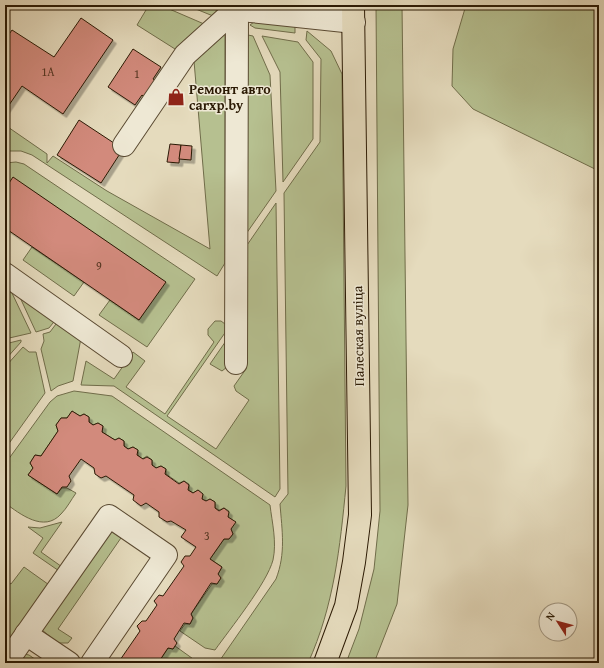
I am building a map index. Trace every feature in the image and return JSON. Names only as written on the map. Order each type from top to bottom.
[{"type":"main road","name":"Палеская вуліца","points":[[325,663],[346,606],[354,562],[360,515],[353,14]]},
{"type":"street","points":[[233,7],[301,18],[353,14]]},
{"type":"street","points":[[124,146],[185,55],[233,7]]},
{"type":"street","points":[[233,7],[236,364]]},
{"type":"street","points":[[5,274],[121,356]]},
{"type":"street","points":[[6,663],[109,516],[166,555],[92,663]]},
{"type":"street","points":[[26,634],[69,663]]},
{"type":"green space","points":[[149,5],[160,5],[225,33],[225,263],[217,276],[32,155],[21,151],[5,151],[5,125],[47,154],[47,163],[53,156],[107,191],[210,249],[194,61],[137,25]]},
{"type":"green space","points":[[186,5],[204,5],[221,12],[218,18]]},
{"type":"green space","points":[[376,5],[402,5],[408,505],[397,604],[374,663],[346,663],[359,629],[374,569],[380,511]]},
{"type":"green space","points":[[466,5],[599,5],[599,171],[473,109],[452,86],[453,49]]},
{"type":"green space","points":[[254,22],[295,26],[295,33],[255,28],[250,25]]},
{"type":"green space","points":[[307,31],[331,51],[342,74],[346,486],[338,554],[330,598],[324,620],[308,663],[218,663],[276,579],[281,560],[282,533],[280,504],[288,494],[284,193],[320,142],[321,59],[306,40]]},
{"type":"green space","points":[[243,34],[253,36],[270,75],[276,191],[246,234]]},
{"type":"green space","points":[[262,36],[298,42],[313,62],[313,139],[283,182],[280,72]]},
{"type":"green space","points":[[16,162],[24,164],[195,279],[147,347],[99,315],[110,300],[139,320],[165,282],[13,178],[5,189],[5,163]]},
{"type":"green space","points":[[276,203],[280,489],[275,497],[114,386],[81,385],[86,361],[114,379],[133,352],[145,361],[126,387],[165,414],[214,342],[208,335],[208,329],[215,321],[221,321],[229,327],[167,416],[216,449],[249,400],[236,391],[234,386],[246,369],[245,248]]},
{"type":"green space","points":[[32,247],[84,282],[74,296],[23,260]]},
{"type":"green space","points":[[11,291],[31,333],[5,339],[5,298]]},
{"type":"green space","points":[[17,291],[57,318],[49,328],[36,332]]},
{"type":"green space","points":[[59,320],[81,338],[73,381],[58,386],[51,391],[41,349],[44,341],[43,334],[50,332]]},
{"type":"green space","points":[[228,338],[227,367],[222,371],[210,364]]},
{"type":"green space","points":[[21,340],[21,342],[5,360],[5,344]]},
{"type":"green space","points":[[23,347],[29,352],[36,352],[45,393],[5,449],[5,367]]},
{"type":"green space","points":[[74,391],[112,396],[270,505],[274,532],[273,560],[264,581],[215,650],[205,648],[180,631],[185,624],[190,624],[193,618],[191,614],[212,584],[217,584],[220,579],[218,574],[222,567],[210,559],[224,539],[229,539],[233,534],[231,529],[235,522],[228,517],[229,511],[224,508],[219,510],[215,508],[215,502],[210,499],[206,501],[202,499],[203,494],[198,490],[193,493],[189,490],[189,484],[184,481],[179,483],[166,474],[166,469],[161,466],[156,468],[152,465],[152,460],[147,456],[142,459],[138,455],[138,450],[133,447],[128,449],[124,446],[124,441],[119,438],[115,440],[102,432],[103,426],[98,423],[93,425],[89,422],[89,417],[84,414],[80,416],[72,411],[67,418],[61,418],[56,425],[58,431],[41,456],[35,455],[30,463],[33,468],[28,475],[57,494],[62,488],[67,488],[76,493],[65,509],[54,519],[47,522],[40,522],[32,520],[5,503],[5,464],[50,402],[57,396]]},
{"type":"green space","points":[[62,522],[41,552],[65,569],[62,573],[33,553],[43,538],[28,527],[40,528]]},
{"type":"green space","points":[[109,525],[123,535],[58,629],[72,638],[68,643],[58,643],[42,630]]},
{"type":"green space","points":[[24,567],[52,587],[5,654],[5,580],[11,584]]},
{"type":"green space","points":[[175,646],[198,663],[158,663],[168,648],[173,649]]},
{"type":"green space","points":[[24,654],[29,655],[39,662],[17,663]]},
{"type":"building","points":[[81,18],[113,40],[63,114],[22,86],[5,111],[5,40],[12,30],[54,57]]},
{"type":"building","points":[[133,49],[161,67],[153,79],[159,83],[148,100],[142,95],[135,105],[108,87]]},
{"type":"building","points":[[79,120],[123,149],[101,183],[57,155]]},
{"type":"building","points":[[170,144],[181,145],[179,163],[167,162]]},
{"type":"building","points":[[181,145],[192,146],[191,160],[179,159]]},
{"type":"building","points":[[13,177],[166,282],[139,320],[5,228],[5,189]]},
{"type":"building","points":[[72,411],[80,416],[84,414],[89,417],[89,422],[93,425],[98,423],[103,426],[102,432],[115,440],[119,438],[124,441],[124,446],[128,449],[133,447],[138,450],[137,455],[143,459],[147,457],[152,460],[152,465],[156,468],[161,466],[166,469],[165,474],[179,484],[184,481],[189,485],[188,490],[193,493],[198,490],[203,494],[202,499],[206,501],[210,499],[215,502],[215,508],[219,511],[224,508],[229,512],[228,517],[236,522],[231,529],[233,534],[229,539],[224,539],[210,559],[222,567],[218,574],[221,578],[217,584],[211,583],[191,614],[193,618],[190,624],[184,623],[174,639],[177,643],[173,649],[168,648],[158,663],[113,663],[115,660],[120,660],[140,631],[137,626],[142,621],[146,621],[157,605],[154,601],[159,595],[163,596],[184,566],[181,562],[185,556],[190,556],[196,547],[181,537],[186,530],[171,521],[167,522],[159,517],[159,512],[146,503],[141,506],[133,500],[134,495],[106,476],[101,478],[95,474],[94,468],[81,459],[69,476],[71,481],[67,487],[62,487],[57,494],[28,475],[33,468],[30,463],[35,455],[41,456],[58,431],[56,425],[61,418],[67,418]]},
{"type":"place","name":"Ремонт авто carxp.by","points":[[176,97]]}]
